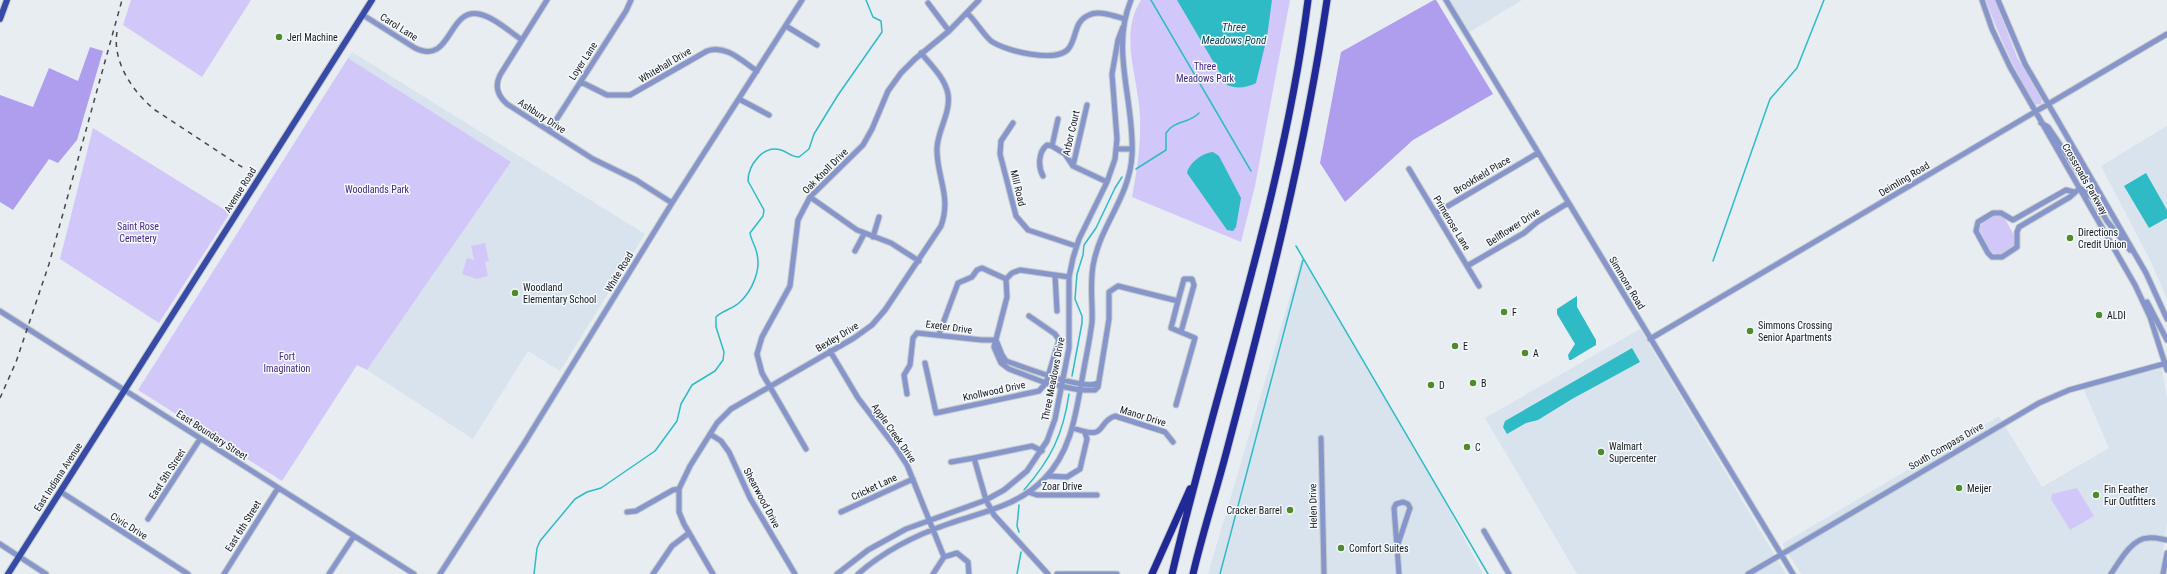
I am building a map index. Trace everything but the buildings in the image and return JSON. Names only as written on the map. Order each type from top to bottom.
[{"type":"highway","points":[[1172,574],[1198,469],[1236,337],[1272,197],[1292,98],[1308,0]]},
{"type":"highway","points":[[1193,574],[1228,446],[1288,210],[1308,111],[1327,0]]},
{"type":"highway","points":[[1152,574],[1198,469]]},
{"type":"main road","points":[[0,19],[7,0]]},
{"type":"main road","name":"Avenue Road","points":[[125,391],[372,0]]},
{"type":"main road","name":"East Indiana Avenue","points":[[8,574],[125,391]]},
{"type":"street","name":"Ashbury Drive","points":[[548,0],[498,78],[498,92],[507,104],[549,131],[593,159],[636,180],[672,203]]},
{"type":"street","name":"Loyer Lane","points":[[549,131],[626,11],[631,0]]},
{"type":"street","name":"White Road","points":[[440,574],[540,419],[672,203],[802,0]]},
{"type":"street","name":"Oak Knoll Drive","points":[[806,449],[760,367],[758,350],[762,337],[790,286],[796,226],[801,210],[810,197],[863,145],[872,129],[884,100],[895,81],[907,66],[949,30],[979,0]]},
{"type":"street","name":"Three Meadows Drive","points":[[837,574],[874,546],[929,519],[986,500],[1004,490],[1020,478],[1042,452],[1055,419],[1070,338],[1069,277],[1076,246],[1087,220],[1113,169],[1117,149],[1112,74],[1118,40],[1131,0]]},
{"type":"street","name":"Simmons Road","points":[[1446,0],[1793,574]]},
{"type":"street","name":"Crossroads Parkway","points":[[1982,0],[2001,49],[2035,112],[2135,285],[2150,317],[2167,370]]},
{"type":"street","name":"Crossroads Parkway","points":[[1998,0],[2016,46],[2135,254],[2155,291],[2167,319]]},
{"type":"street","points":[[928,3],[949,30]]},
{"type":"street","points":[[967,13],[995,43],[1007,49],[1052,57],[1059,56],[1068,50],[1080,22],[1088,15],[1099,13],[1125,19]]},
{"type":"street","name":"Carol Lane","points":[[363,15],[415,48],[425,51],[433,51],[440,48],[459,20],[471,14],[484,16],[522,40]]},
{"type":"street","points":[[786,26],[817,45]]},
{"type":"street","name":"Three Meadows Drive","points":[[858,574],[890,551],[933,529],[991,510],[1028,492],[1047,476],[1062,455],[1073,428],[1092,322],[1093,262],[1100,242],[1125,190],[1132,149],[1131,120],[1122,56],[1123,28]]},
{"type":"street","name":"Deimling Road","points":[[1650,339],[2167,34]]},
{"type":"street","name":"Whitehall Drive","points":[[581,82],[607,95],[630,95],[707,51],[714,49],[725,51],[757,70]]},
{"type":"street","name":"Bexley Drive","points":[[713,574],[689,533],[679,512],[679,489],[683,478],[710,434],[731,409],[854,338],[872,325],[885,310],[938,232],[946,212],[946,198],[939,166],[937,147],[949,103],[944,83],[921,53]]},
{"type":"street","points":[[739,99],[769,115]]},
{"type":"street","name":"Arbor Court","points":[[1073,166],[1087,105]]},
{"type":"street","points":[[1052,146],[1058,119]]},
{"type":"street","points":[[2041,122],[2048,127],[2080,174],[2092,181]]},
{"type":"street","name":"Mill Road","points":[[1013,123],[1001,141],[1000,154],[1016,216],[1028,230],[1076,246]]},
{"type":"street","points":[[1043,176],[1039,164],[1042,149],[1047,145],[1052,146],[1065,154],[1073,166],[1107,182]]},
{"type":"street","points":[[1117,149],[1132,149]]},
{"type":"street","name":"Brookfield Place","points":[[1436,213],[1538,153]]},
{"type":"street","name":"Primerose Lane","points":[[1409,168],[1479,286]]},
{"type":"street","points":[[2074,192],[2066,190],[2017,219],[2010,219],[2001,213],[1995,212],[1980,220],[1976,225],[1976,231],[1988,253],[1997,258],[2015,249],[2018,244],[2017,232],[2019,227],[2070,197],[2080,188],[2094,199],[2107,221],[2127,247],[2135,254]]},
{"type":"street","points":[[810,197],[864,234],[873,236],[900,248],[919,261]]},
{"type":"street","points":[[2051,199],[2055,206]]},
{"type":"street","name":"Bellflower Drive","points":[[1467,266],[1524,233],[1537,222],[1568,203]]},
{"type":"street","points":[[873,236],[879,217]]},
{"type":"street","points":[[855,251],[864,234]]},
{"type":"street","points":[[939,334],[958,283],[972,277],[979,268],[1006,279]]},
{"type":"street","points":[[1069,277],[1020,270],[1012,273],[1006,279],[1007,297],[994,347],[1000,362],[1009,368],[1046,383],[1081,383],[1094,385],[1098,383]]},
{"type":"street","points":[[1056,276],[1056,311]]},
{"type":"street","points":[[1176,406],[1194,339],[1194,337],[1181,332],[1171,328],[1184,280],[1187,278],[1192,279],[1194,285],[1181,332]]},
{"type":"street","points":[[2135,285],[2167,340]]},
{"type":"street","points":[[996,340],[1006,361],[1048,376],[1080,390],[1095,390],[1098,383],[1109,318],[1109,292],[1112,288],[1118,286],[1178,301]]},
{"type":"street","name":"East Boundary Street","points":[[0,311],[414,574]]},
{"type":"street","points":[[1029,316],[1055,334],[1059,340],[1046,383]]},
{"type":"street","name":"Exeter Drive","points":[[907,394],[904,375],[910,365],[914,336],[920,332],[982,340],[996,340]]},
{"type":"street","name":"Apple Creek Drive","points":[[830,351],[858,398],[896,448],[913,479],[944,557]]},
{"type":"street","name":"Knollwood Drive","points":[[925,363],[936,413],[1039,391],[1046,383]]},
{"type":"street","name":"South Compass Drive","points":[[1748,574],[2039,403],[2069,390],[2166,363]]},
{"type":"street","name":"Manor Drive","points":[[1085,433],[1101,430],[1111,417],[1115,416],[1165,432],[1173,442]]},
{"type":"street","points":[[1047,476],[1067,477],[1080,469],[1087,439],[1085,433],[1073,428]]},
{"type":"street","name":"Shearwood Drive","points":[[710,434],[721,441],[729,452],[750,498],[795,574]]},
{"type":"street","name":"Helen Drive","points":[[1321,438],[1324,574]]},
{"type":"street","name":"East 5th Street","points":[[148,518],[200,439]]},
{"type":"street","points":[[951,462],[1032,446],[1042,452]]},
{"type":"street","points":[[974,458],[986,500],[996,518],[1048,574]]},
{"type":"street","name":"Cricket Lane","points":[[841,512],[913,479]]},
{"type":"street","name":"East 6th Street","points":[[224,574],[278,488]]},
{"type":"street","points":[[627,512],[636,511],[673,490],[679,489]]},
{"type":"street","name":"Civic Drive","points":[[60,492],[188,574]]},
{"type":"street","name":"Zoar Drive","points":[[1028,492],[1037,495],[1097,495]]},
{"type":"street","points":[[1397,547],[1410,508],[1408,504],[1403,502],[1396,504],[1394,508],[1399,574]]},
{"type":"street","points":[[1484,531],[1509,574]]},
{"type":"street","points":[[653,574],[672,546],[689,533]]},
{"type":"street","points":[[329,574],[354,536]]},
{"type":"street","points":[[2111,574],[2138,541],[2147,538],[2167,540]]},
{"type":"street","points":[[0,544],[46,574]]},
{"type":"street","points":[[933,574],[944,557],[957,553],[968,562],[969,574]]},
{"type":"street","points":[[2163,574],[2167,553]]},
{"type":"street","points":[[1057,574],[1117,574]]},
{"type":"shaded area","points":[[1436,0],[1493,94],[1413,140],[1345,202],[1320,163],[1341,52]]},
{"type":"shaded area","points":[[1442,0],[1522,0],[1463,36]]},
{"type":"shaded area","points":[[90,47],[103,51],[77,140],[58,163],[49,159],[13,210],[0,202],[0,95],[33,107],[49,68],[78,81]]},
{"type":"shaded area","name":"Woodland Elementary School","points":[[352,52],[645,234],[560,371],[528,351],[473,439],[367,370],[511,162],[348,58]]},
{"type":"shaded area","points":[[2167,126],[2167,299],[2151,262],[2101,166]]},
{"type":"shaded area","points":[[1302,256],[1437,487],[1483,574],[1208,574]]},
{"type":"shaded area","points":[[1640,329],[1786,574],[1577,574],[1485,418]]},
{"type":"shaded area","points":[[2162,369],[2167,398],[2167,522],[2160,574],[1801,574],[1782,544],[1999,416],[2042,487],[2109,448],[2083,388]]},
{"type":"green space","points":[[131,0],[251,0],[202,77],[123,25]]},
{"type":"green space","name":"Three Meadows Park","points":[[1141,0],[1290,0],[1255,186],[1241,242],[1132,197],[1136,177],[1140,138],[1140,117],[1130,43],[1134,14]]},
{"type":"green space","points":[[1986,0],[1995,0],[2017,57],[2042,100],[2041,104],[2034,105],[2027,92],[2002,40]]},
{"type":"green space","name":"Woodlands Park","points":[[348,58],[511,162],[367,370],[357,365],[282,481],[138,390]]},
{"type":"green space","name":"Saint Rose Cemetery","points":[[93,128],[230,213],[159,323],[60,259]]},
{"type":"green space","points":[[1994,215],[2001,215],[2004,217],[2016,239],[2014,247],[2000,255],[1991,252],[1979,229],[1983,222]]},
{"type":"green space","points":[[485,243],[489,261],[485,262],[488,276],[477,279],[462,274],[467,258],[474,260],[471,246]]},
{"type":"green space","points":[[2077,488],[2094,516],[2070,530],[2051,499],[2052,494]]},
{"type":"water","name":"Three Meadows Pond","points":[[1177,0],[1272,0],[1267,37],[1256,83],[1241,87],[1227,85]]},
{"type":"water","points":[[1213,152],[1219,156],[1241,198],[1236,227],[1233,231],[1227,230],[1187,173],[1193,162],[1205,154]]},
{"type":"water","points":[[2146,173],[2167,210],[2167,218],[2149,228],[2124,186]]},
{"type":"water","points":[[1577,296],[1577,307],[1596,340],[1596,345],[1569,360],[1568,355],[1575,344],[1557,314],[1557,309]]},
{"type":"water","points":[[1632,348],[1640,362],[1572,399],[1538,420],[1526,423],[1507,434],[1503,427],[1505,421]]},
{"type":"waterway","points":[[534,574],[537,548],[540,541],[575,499],[587,492],[601,488],[655,451],[677,421],[681,404],[692,385],[715,371],[723,360],[724,352],[716,327],[716,317],[737,304],[744,297],[752,286],[758,267],[756,251],[750,233],[763,216],[764,210],[748,181],[751,169],[758,158],[768,150],[781,150],[799,157],[809,149],[814,134],[838,95],[882,32],[881,21],[873,17],[866,0]]},
{"type":"waterway","points":[[1151,0],[1251,171]]},
{"type":"waterway","points":[[1713,261],[1770,99],[1797,68],[1824,0]]},
{"type":"waterway","points":[[1136,169],[1166,150],[1166,133],[1169,129],[1177,124],[1191,119],[1199,113]]},
{"type":"waterway","points":[[1072,376],[1082,323],[1082,316],[1075,299],[1077,274],[1083,255],[1084,245],[1096,228],[1115,188],[1122,177]]},
{"type":"waterway","points":[[1296,246],[1488,574]]},
{"type":"waterway","points":[[1220,574],[1303,260]]},
{"type":"waterway","points":[[1024,490],[1049,457],[1063,422],[1069,394]]},
{"type":"waterway","points":[[1019,505],[1017,526],[1019,532]]},
{"type":"waterway","points":[[1017,574],[1021,552]]},
{"type":"railway","points":[[0,398],[16,362],[49,264],[122,0]]},
{"type":"railway","points":[[117,32],[116,43],[121,65],[132,85],[147,103],[155,110],[245,169]]},
{"type":"place","name":"Jerl Machine","points":[[279,37]]},
{"type":"place","name":"Directions Credit Union","points":[[2070,238]]},
{"type":"place","name":"Woodland Elementary School","points":[[515,293]]},
{"type":"place","name":"F","points":[[1504,312]]},
{"type":"place","name":"ALDI","points":[[2099,315]]},
{"type":"place","name":"Simmons Crossing Senior Apartments","points":[[1750,331]]},
{"type":"place","name":"E","points":[[1455,346]]},
{"type":"place","name":"A","points":[[1525,353]]},
{"type":"place","name":"B","points":[[1473,383]]},
{"type":"place","name":"D","points":[[1431,385]]},
{"type":"place","name":"C","points":[[1467,447]]},
{"type":"place","name":"Walmart Supercenter","points":[[1601,452]]},
{"type":"place","name":"Meijer","points":[[1959,488]]},
{"type":"place","name":"Fin Feather Fur Outfitters","points":[[2096,495]]},
{"type":"place","name":"Cracker Barrel","points":[[1290,510]]},
{"type":"place","name":"Comfort Suites","points":[[1341,548]]},
{"type":"park label","name":"Fort Imagination","points":[[287,362]]}]
